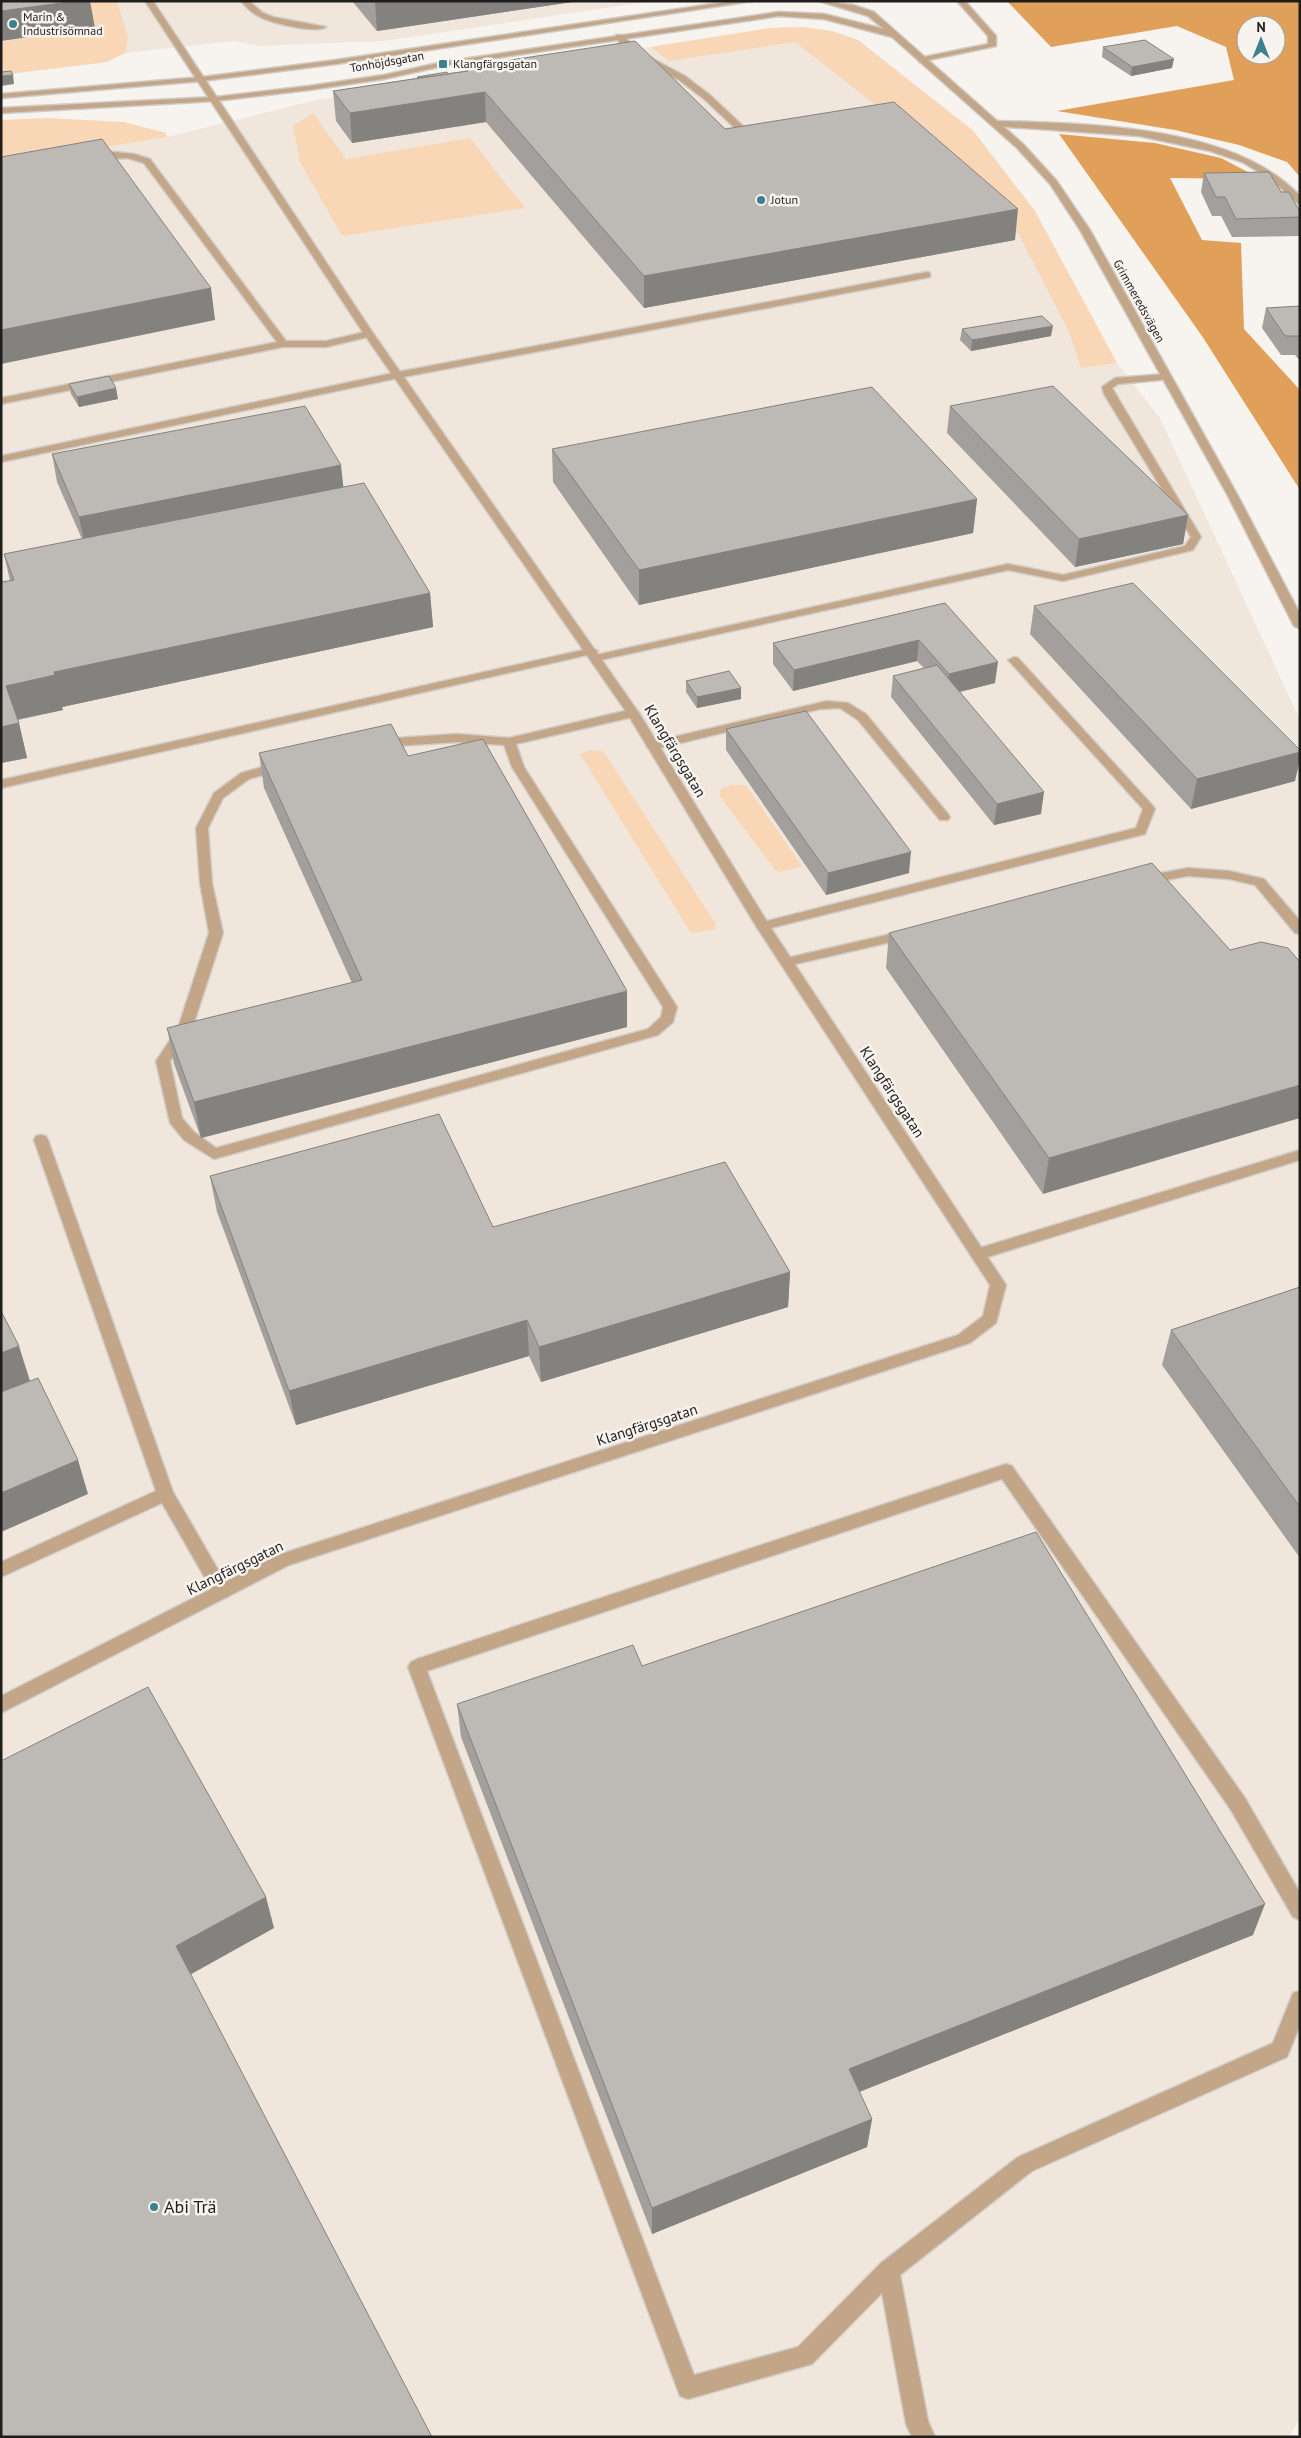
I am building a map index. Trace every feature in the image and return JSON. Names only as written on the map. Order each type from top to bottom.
[{"type":"street","name":"Klangfärgsgatan","points":[[1,1705],[284,1560],[964,1339],[990,1319],[998,1285],[763,926],[633,713],[370,334],[149,1]]},
{"type":"street","points":[[245,1],[266,17],[292,24],[322,27]]},
{"type":"street","name":"Tonhöjdsgatan","points":[[1,96],[202,79],[336,62],[749,1]]},
{"type":"street","name":"Grimmeredsvägen","points":[[823,1],[853,7],[872,14],[922,60],[997,124],[1053,182],[1085,230],[1233,496],[1300,626]]},
{"type":"street","points":[[922,60],[992,46],[992,36],[961,1]]},
{"type":"street","name":"Tonhöjdsgatan","points":[[1,111],[215,99],[384,77],[443,64],[805,10]]},
{"type":"street","name":"Grimmeredsvägen","points":[[805,10],[894,35]]},
{"type":"street","points":[[619,37],[639,55],[682,78],[706,97],[757,144]]},
{"type":"street","points":[[997,124],[1081,127],[1127,132],[1217,151],[1248,162],[1273,176],[1300,202]]},
{"type":"street","points":[[85,158],[125,154],[138,156],[147,161],[283,344]]},
{"type":"street","points":[[1,459],[398,375],[926,275]]},
{"type":"street","points":[[1,401],[283,344],[326,344],[370,334]]},
{"type":"street","points":[[1,784],[1008,567],[1063,578],[1189,548],[1196,537],[1108,394],[1107,386],[1115,381],[1166,377]]},
{"type":"street","points":[[763,926],[1141,831],[1149,809],[1014,660]]},
{"type":"street","points":[[652,746],[812,707],[836,703],[849,706],[862,717],[944,817]]},
{"type":"street","points":[[371,745],[389,741],[457,738],[510,742],[633,713]]},
{"type":"street","points":[[297,761],[245,776],[218,796],[202,828],[206,883],[216,934],[185,1029],[163,1061],[175,1119],[189,1136],[214,1154],[576,1055],[652,1032],[668,1019],[670,1007],[518,767],[510,742]]},
{"type":"street","points":[[1134,882],[1188,872],[1229,875],[1260,882],[1300,930]]},
{"type":"street","points":[[787,962],[921,931]]},
{"type":"street","points":[[41,1140],[165,1494],[222,1592]]},
{"type":"street","points":[[978,1254],[1300,1155]]},
{"type":"street","points":[[1300,1911],[1238,1804],[1006,1471],[417,1668],[688,2388],[804,2356],[889,2271],[1025,2164],[1280,2050],[1300,2000]]},
{"type":"street","points":[[1,1570],[165,1494]]},
{"type":"street","points":[[889,2271],[917,2424],[924,2437]]},
{"type":"shaded area","points":[[1,1],[653,1],[384,41],[259,46],[234,41],[125,53],[107,62],[1,75]]},
{"type":"shaded area","points":[[79,1],[117,1],[128,38],[125,53],[107,62],[1,75],[1,42],[94,28]]},
{"type":"shaded area","points":[[1007,1],[1300,1],[1300,177],[1287,162],[1239,145],[1175,130],[1057,111],[1234,80],[1226,47],[1177,26],[1051,47]]},
{"type":"shaded area","points":[[801,27],[832,31],[858,40],[973,130],[1035,211],[1117,363],[1160,418],[1300,720],[1300,2419],[1289,2437],[1,2437],[1,164],[167,137],[312,101],[770,28]]},
{"type":"shaded area","points":[[801,27],[832,31],[858,40],[973,131],[1035,211],[1117,363],[1081,368],[1069,332],[1019,235],[897,122],[795,42],[669,61],[651,47],[770,28]]},
{"type":"shaded area","points":[[313,113],[346,159],[470,138],[525,208],[342,236],[300,162],[293,126]]},
{"type":"shaded area","points":[[48,118],[124,122],[166,133],[167,137],[1,164],[1,120]]},
{"type":"shaded area","points":[[1059,134],[1155,143],[1221,158],[1261,179],[1170,178],[1202,240],[1241,243],[1244,329],[1300,390],[1300,490],[1202,336]]},
{"type":"shaded area","points":[[589,750],[603,751],[716,924],[715,929],[693,933],[689,930],[580,754]]},
{"type":"shaded area","points":[[731,785],[746,785],[802,866],[779,872],[776,871],[719,795],[721,789]]},
{"type":"building","points":[[1,1],[76,1],[1,11]]},
{"type":"building","points":[[1145,40],[1174,59],[1132,67],[1103,47]]},
{"type":"building","name":"Jotun","points":[[635,41],[725,129],[894,102],[1018,209],[644,276],[485,92],[350,113],[333,91],[468,71],[465,67]]},
{"type":"building","points":[[11,71],[13,75],[1,76],[1,72]]},
{"type":"building","points":[[447,72],[448,74],[417,77]]},
{"type":"building","points":[[102,139],[211,288],[1,330],[1,157]]},
{"type":"building","points":[[1269,172],[1281,192],[1289,192],[1300,212],[1300,217],[1236,219],[1225,197],[1216,197],[1204,173]]},
{"type":"building","points":[[1300,306],[1300,336],[1285,336],[1266,308]]},
{"type":"building","points":[[1042,316],[1053,326],[972,340],[962,329]]},
{"type":"building","points":[[109,376],[116,388],[77,397],[69,384]]},
{"type":"building","points":[[1053,386],[1188,515],[1079,539],[950,406]]},
{"type":"building","points":[[872,387],[977,499],[639,570],[552,449]]},
{"type":"building","points":[[305,406],[341,465],[79,517],[52,454]]},
{"type":"building","points":[[364,483],[430,593],[54,672],[55,675],[6,686],[19,723],[1,727],[1,582],[14,580],[4,554]]},
{"type":"building","points":[[1133,583],[1300,752],[1197,779],[1034,606]]},
{"type":"building","points":[[945,603],[998,662],[949,674],[919,640],[794,670],[773,643]]},
{"type":"building","points":[[937,665],[1044,792],[997,804],[893,676]]},
{"type":"building","points":[[729,671],[741,688],[697,697],[686,681]]},
{"type":"building","points":[[806,711],[911,852],[828,873],[726,729]]},
{"type":"building","points":[[391,724],[408,756],[483,739],[627,991],[194,1102],[167,1028],[362,980],[259,753]]},
{"type":"building","points":[[1152,863],[1230,950],[1261,942],[1288,948],[1300,962],[1300,1085],[1049,1158],[889,933]]},
{"type":"building","points":[[439,1114],[493,1227],[725,1162],[790,1272],[539,1347],[527,1320],[289,1391],[210,1176]]},
{"type":"building","points":[[1300,1287],[1300,1507],[1171,1330]]},
{"type":"building","points":[[1,1311],[19,1346],[1,1353]]},
{"type":"building","points":[[38,1378],[78,1460],[1,1493],[1,1392]]},
{"type":"building","points":[[1036,1532],[1265,1904],[849,2069],[872,2119],[652,2208],[457,1704],[633,1645],[642,1666]]},
{"type":"building","name":"Abi Trä","points":[[148,1687],[266,1897],[176,1946],[432,2437],[1,2437],[1,1761]]},
{"type":"place","name":"Marin & Industrisömnad","points":[[13,24]]},
{"type":"place","name":"Klangfärgsgatan","points":[[443,64]]},
{"type":"place","name":"Jotun","points":[[761,200]]},
{"type":"place","name":"Abi Trä","points":[[154,2207]]}]
